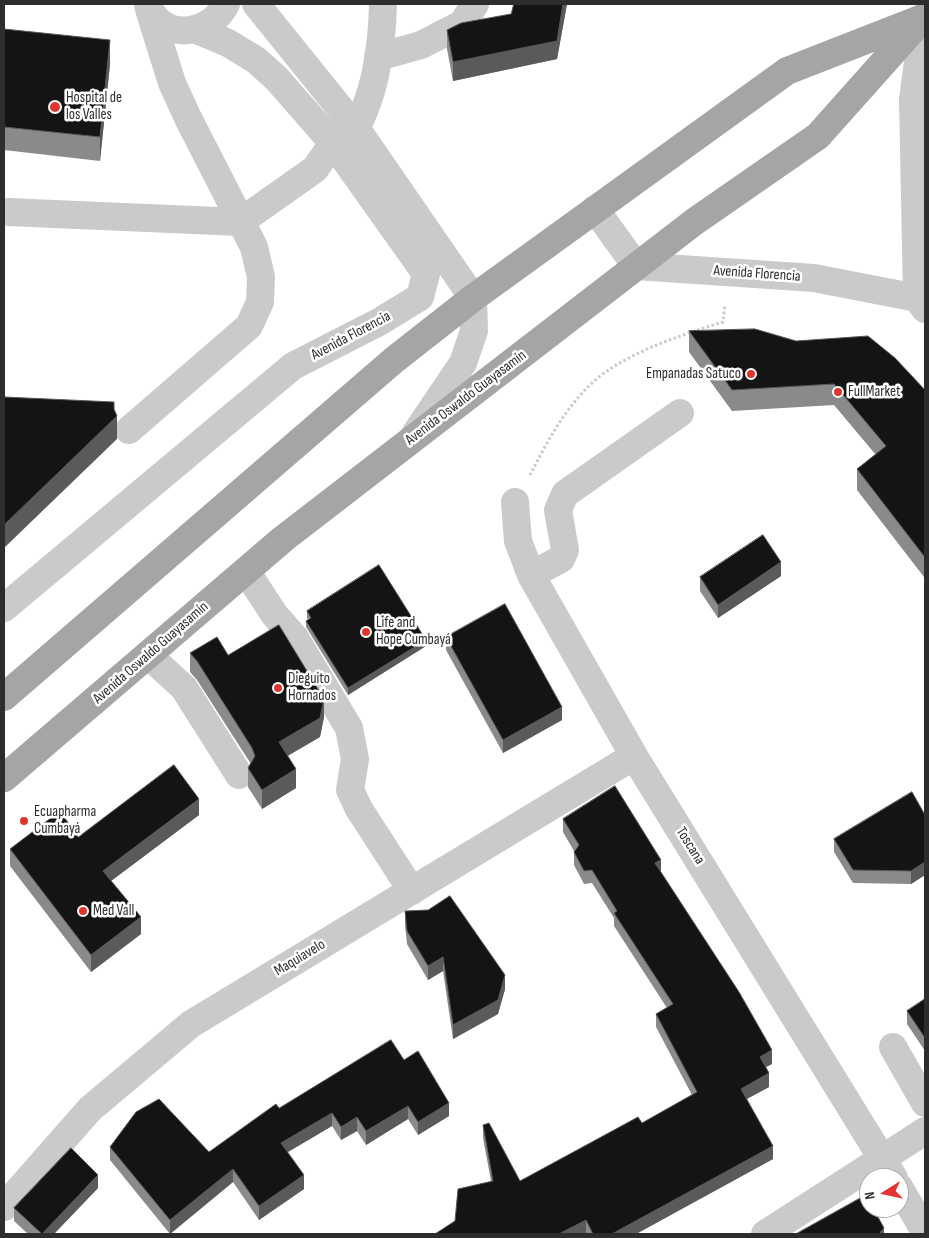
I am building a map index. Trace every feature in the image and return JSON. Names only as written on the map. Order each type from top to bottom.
[{"type":"main road","points":[[4,697],[386,366],[473,298],[787,71],[925,17]]},
{"type":"main road","name":"Avenida Oswaldo Guayasamín","points":[[4,778],[283,539],[694,222],[818,136],[925,17]]},
{"type":"street","points":[[198,30],[211,24],[221,14],[226,4]]},
{"type":"street","points":[[256,4],[356,128],[473,298],[474,331],[463,363],[411,440]]},
{"type":"street","points":[[356,128],[365,112],[378,57],[383,4]]},
{"type":"street","points":[[378,57],[421,45],[462,24],[476,4]]},
{"type":"street","points":[[130,430],[249,326],[260,302],[261,278],[254,247],[172,83],[148,6]]},
{"type":"street","name":"Avenida Florencia","points":[[4,608],[293,366],[379,322],[420,297],[426,274],[333,143],[256,60],[228,43],[198,30],[183,31],[170,27],[158,20],[148,6]]},
{"type":"street","name":"Avenida Florencia","points":[[636,266],[814,278],[921,303],[913,99],[925,17]]},
{"type":"street","points":[[8,212],[240,222],[315,169],[333,143]]},
{"type":"street","points":[[595,208],[636,266]]},
{"type":"street","points":[[531,575],[561,560],[565,550],[558,510],[565,494],[680,413]]},
{"type":"street","name":"Toscana","points":[[515,502],[518,541],[531,575],[634,756],[888,1168]]},
{"type":"street","points":[[246,571],[274,614],[295,638],[349,728],[355,759],[350,790],[359,809],[412,891]]},
{"type":"street","points":[[148,655],[184,688],[239,775]]},
{"type":"street","name":"Maquiavelo","points":[[4,1207],[90,1109],[191,1024],[634,756]]},
{"type":"street","points":[[893,1047],[925,1103]]},
{"type":"street","points":[[890,1168],[925,1131]]},
{"type":"street","points":[[765,1234],[859,1185]]},
{"type":"street","points":[[909,1204],[925,1232]]},
{"type":"path","points":[[515,502],[550,436],[581,395],[612,368],[669,340],[723,322],[729,272]]},
{"type":"building","points":[[514,4],[563,4],[557,41],[453,62],[447,30],[461,23],[511,14]]},
{"type":"building","name":"Hospital de los Valles","points":[[4,29],[110,40],[100,137],[4,127]]},
{"type":"building","points":[[755,329],[796,341],[868,336],[895,358],[925,390],[924,556],[857,469],[886,446],[834,384],[732,390],[689,331]]},
{"type":"building","points":[[4,397],[114,402],[117,416],[4,525]]},
{"type":"building","points":[[763,535],[781,562],[718,605],[700,577]]},
{"type":"building","name":"Life and Hope Cumbayá","points":[[379,565],[426,640],[348,688],[306,621],[311,618],[307,611]]},
{"type":"building","points":[[505,604],[562,707],[503,740],[446,637]]},
{"type":"building","points":[[279,625],[324,699],[320,718],[279,742],[296,769],[262,790],[248,768],[255,756],[252,748],[190,653],[217,637],[228,655]]},
{"type":"building","points":[[174,765],[199,799],[103,871],[141,917],[91,955],[10,849],[60,811],[78,837]]},
{"type":"building","points":[[615,786],[661,860],[655,863],[739,992],[772,1050],[760,1057],[769,1073],[741,1089],[773,1146],[612,1234],[593,1234],[586,1220],[559,1234],[435,1234],[455,1221],[458,1189],[493,1181],[483,1125],[489,1123],[520,1181],[638,1117],[642,1123],[697,1092],[656,1014],[673,1004],[614,913],[617,911],[592,870],[584,871],[574,852],[579,845],[563,819]]},
{"type":"building","points":[[912,792],[925,815],[925,862],[911,871],[853,870],[834,839]]},
{"type":"building","points":[[450,896],[505,975],[498,1000],[453,1025],[443,957],[428,966],[407,931],[405,911],[428,910]]},
{"type":"building","points":[[925,999],[925,1038],[907,1011]]},
{"type":"building","points":[[391,1040],[404,1060],[418,1051],[449,1103],[418,1122],[408,1106],[366,1131],[357,1117],[341,1127],[332,1113],[281,1143],[304,1175],[259,1206],[233,1169],[170,1220],[110,1147],[136,1112],[159,1099],[209,1152],[276,1104],[279,1108]]},
{"type":"building","points":[[71,1148],[98,1175],[42,1234],[14,1208]]},
{"type":"building","points":[[859,1199],[859,1218],[878,1218],[884,1228],[879,1234],[796,1234]]},
{"type":"place","name":"Hospital de los Valles","points":[[55,107]]},
{"type":"place","name":"Empanadas Satuco","points":[[751,374]]},
{"type":"place","name":"FullMarket","points":[[838,392]]},
{"type":"place","name":"Life and Hope Cumbayá","points":[[366,632]]},
{"type":"place","name":"Dieguito Hornados","points":[[278,688]]},
{"type":"place","name":"Ecuapharma Cumbayá","points":[[24,821]]},
{"type":"place","name":"Med Vall","points":[[83,911]]}]
